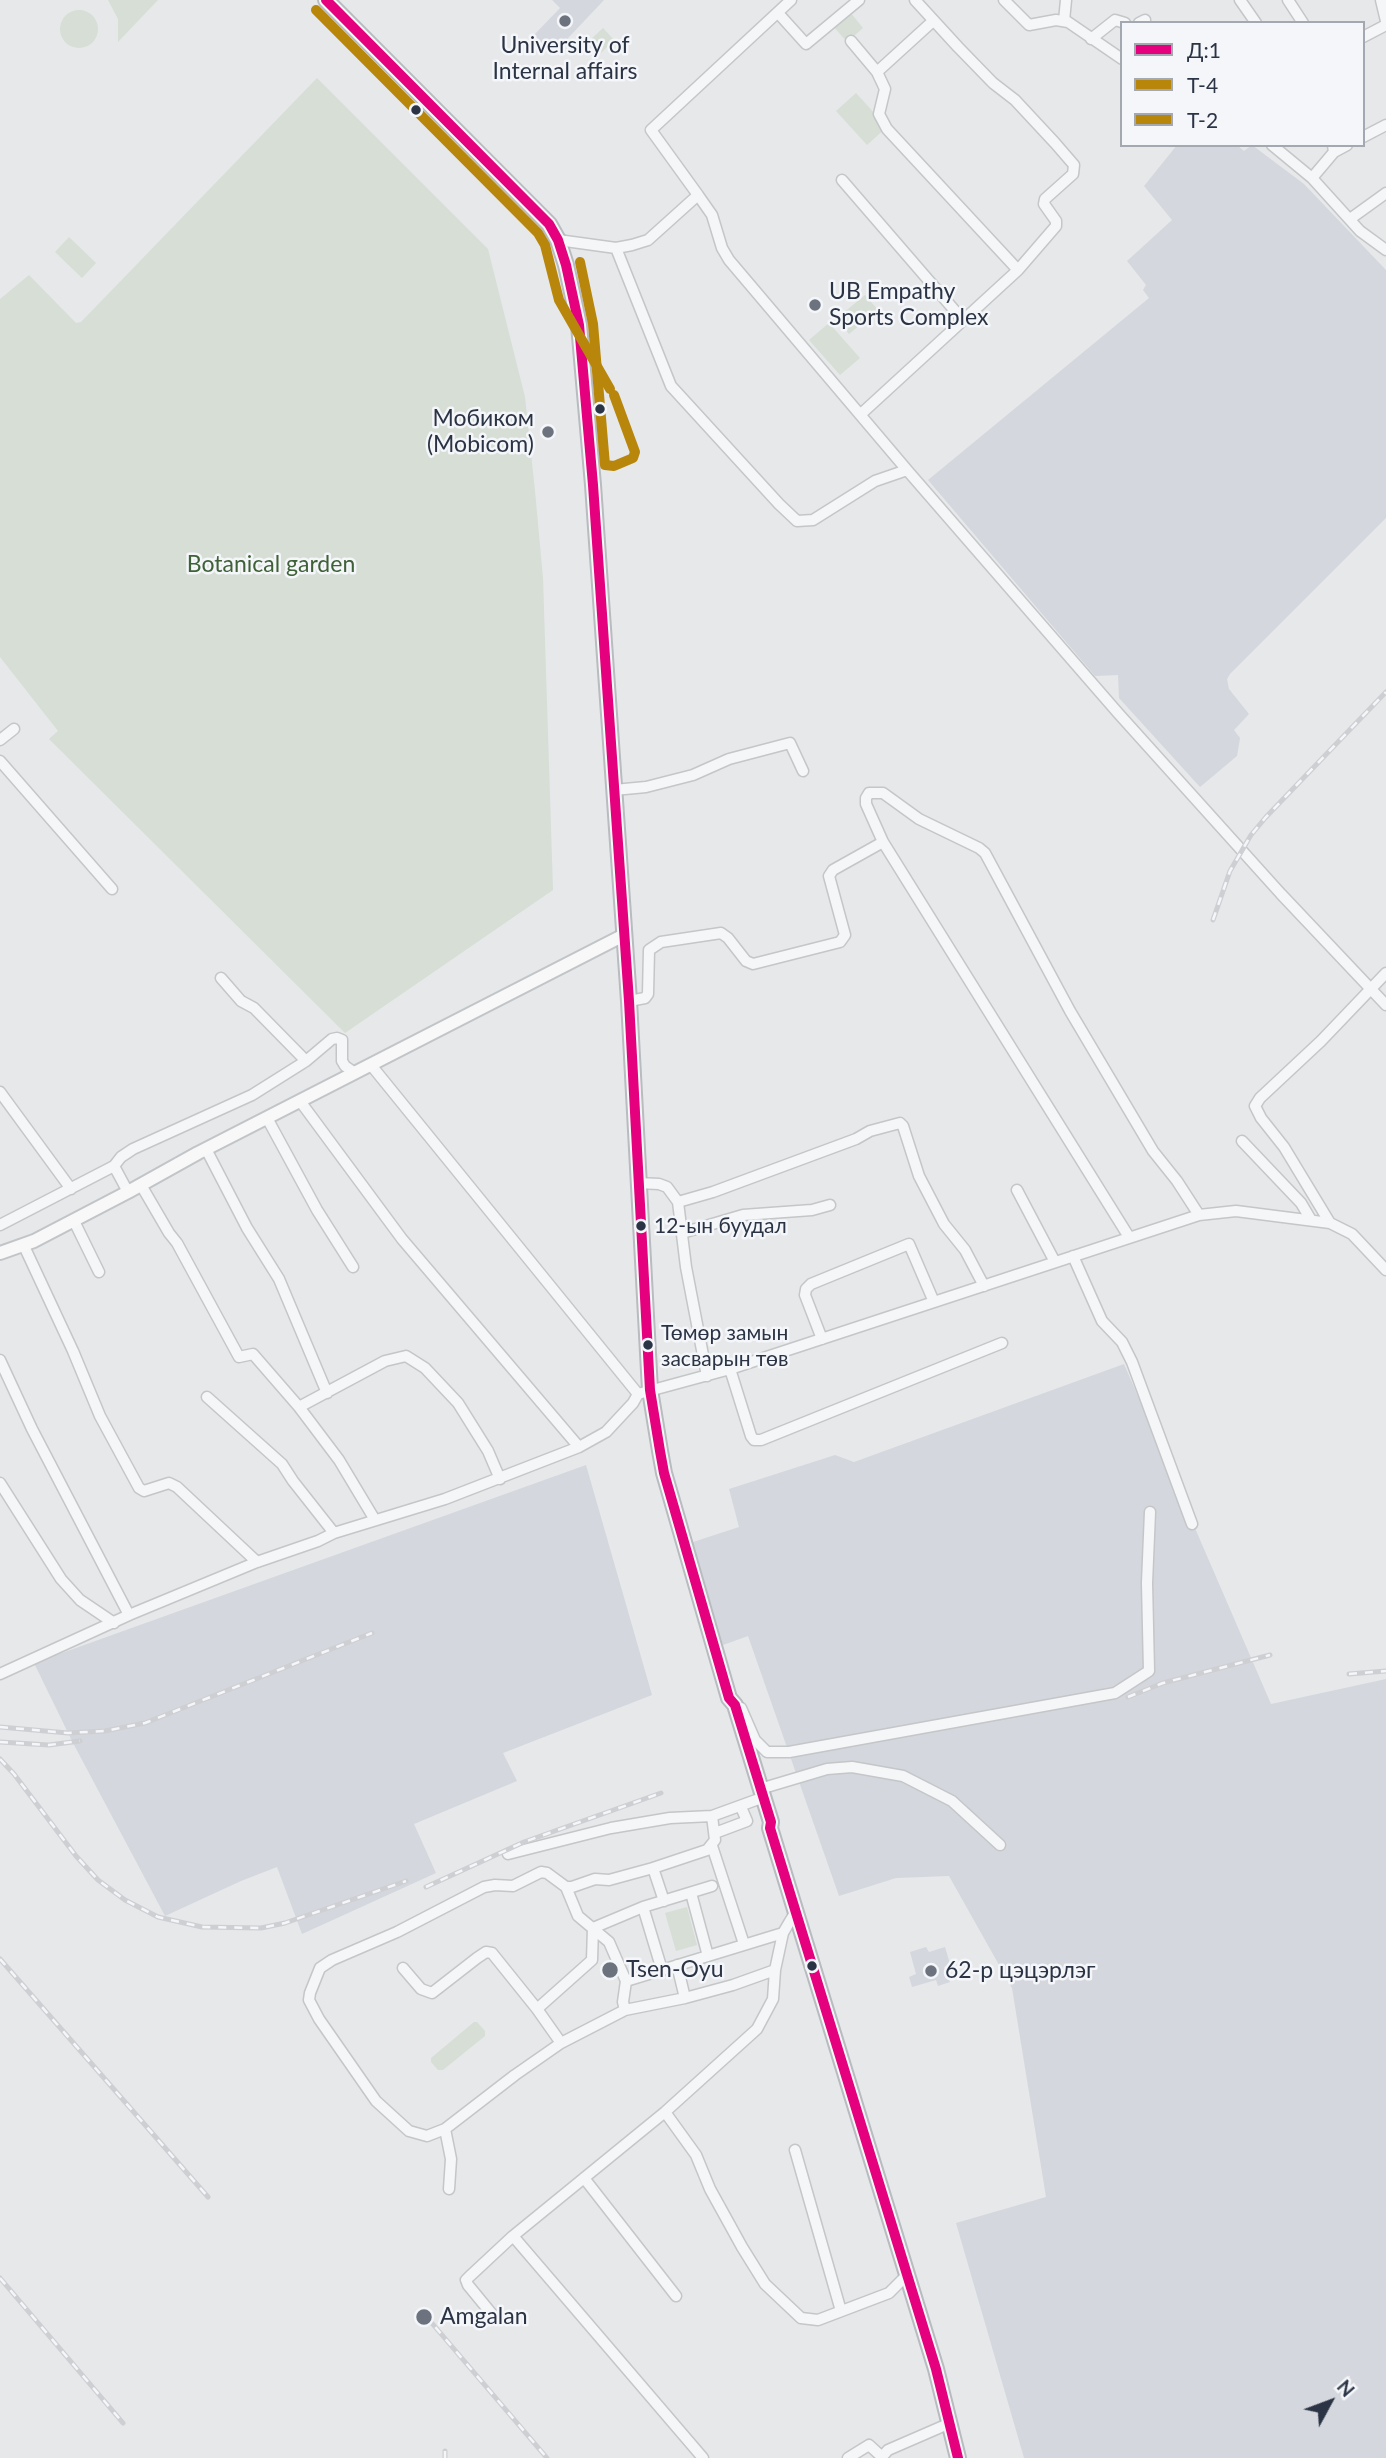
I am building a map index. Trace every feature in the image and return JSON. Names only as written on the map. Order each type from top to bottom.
[{"type":"highway","points":[[326,0],[549,224],[558,240],[566,265],[579,326],[629,1001],[644,1392],[664,1473],[735,1705],[758,1794],[771,1822],[770,1828],[936,2369],[958,2458]]},
{"type":"main road","points":[[0,1253],[24,1246],[74,1221],[206,1149],[624,935]]},
{"type":"street","points":[[791,0],[651,130],[712,215],[722,248],[729,260],[1118,713],[1386,1005]]},
{"type":"street","points":[[778,13],[806,44],[859,0]]},
{"type":"street","points":[[861,414],[1018,270],[1056,226],[1044,204],[1045,199],[1073,174],[1074,165],[1015,100],[993,83],[915,0]]},
{"type":"street","points":[[1004,0],[1029,25],[1064,21],[1073,24],[1120,58]]},
{"type":"street","points":[[1064,21],[1066,0]]},
{"type":"street","points":[[1240,0],[1255,21]]},
{"type":"street","points":[[1288,0],[1302,21]]},
{"type":"street","points":[[1365,36],[1386,23],[1381,0]]},
{"type":"street","points":[[1091,39],[1115,20],[1120,22]]},
{"type":"street","points":[[877,72],[933,21]]},
{"type":"street","points":[[851,41],[877,72],[885,89],[879,114],[887,129],[1018,270]]},
{"type":"street","points":[[1365,136],[1386,125]]},
{"type":"street","points":[[1274,147],[1312,178],[1370,240],[1386,250]]},
{"type":"street","points":[[1312,178],[1334,149]]},
{"type":"street","points":[[842,180],[962,319]]},
{"type":"street","points":[[1350,219],[1386,193]]},
{"type":"street","points":[[558,240],[617,248],[648,240],[698,195]]},
{"type":"street","points":[[617,248],[671,386],[779,505],[797,521],[813,520],[875,481],[907,470]]},
{"type":"street","points":[[0,740],[14,729]]},
{"type":"street","points":[[614,790],[646,787],[692,775],[729,760],[790,743],[803,771]]},
{"type":"street","points":[[0,761],[111,889]]},
{"type":"street","points":[[1129,1237],[883,842],[866,804],[869,793],[883,793],[919,819],[985,853],[1076,1022],[1153,1151],[1199,1215]]},
{"type":"street","points":[[629,1001],[645,998],[648,994],[649,950],[661,942],[720,933],[728,938],[746,961],[753,964],[840,942],[845,935],[829,876],[833,870],[883,842]]},
{"type":"street","points":[[1331,1223],[1255,1105],[1321,1041],[1386,972]]},
{"type":"street","points":[[221,978],[306,1061]]},
{"type":"street","points":[[0,1225],[114,1167],[126,1153],[252,1095],[306,1061],[332,1039],[337,1038],[343,1043],[343,1064],[355,1073]]},
{"type":"street","points":[[370,1065],[644,1392]]},
{"type":"street","points":[[0,1092],[71,1189]]},
{"type":"street","points":[[300,1101],[402,1239],[579,1447]]},
{"type":"street","points":[[267,1118],[317,1210],[353,1266]]},
{"type":"street","points":[[678,1202],[713,1192],[856,1139],[870,1131],[900,1123],[919,1175],[944,1224],[965,1250],[984,1286]]},
{"type":"street","points":[[1242,1141],[1301,1203],[1311,1220]]},
{"type":"street","points":[[206,1149],[247,1228],[279,1279],[327,1393]]},
{"type":"street","points":[[114,1167],[128,1192]]},
{"type":"street","points":[[637,1183],[667,1187],[678,1202],[691,1293],[708,1376]]},
{"type":"street","points":[[141,1185],[177,1243],[239,1357],[254,1354],[299,1407],[339,1460],[375,1520]]},
{"type":"street","points":[[1017,1190],[1055,1262]]},
{"type":"street","points":[[682,1233],[743,1215],[812,1210],[830,1205]]},
{"type":"street","points":[[0,1674],[128,1615],[257,1562],[334,1533],[500,1479],[579,1447],[606,1432],[644,1392],[730,1369],[1199,1215],[1236,1211],[1331,1223],[1352,1234],[1386,1270]]},
{"type":"street","points":[[74,1221],[99,1272]]},
{"type":"street","points":[[822,1339],[805,1295],[806,1289],[811,1284],[909,1244],[934,1302]]},
{"type":"street","points":[[24,1246],[100,1416],[139,1488],[144,1491],[169,1483],[177,1487],[257,1562]]},
{"type":"street","points":[[1073,1256],[1102,1321],[1122,1342],[1132,1362],[1192,1524]]},
{"type":"street","points":[[730,1369],[751,1436],[754,1440],[761,1440],[1002,1343]]},
{"type":"street","points":[[299,1407],[385,1361],[406,1356],[425,1368],[458,1403],[488,1451],[500,1479]]},
{"type":"street","points":[[0,1360],[32,1429],[128,1615]]},
{"type":"street","points":[[207,1397],[277,1458],[334,1533]]},
{"type":"street","points":[[0,1483],[61,1579],[80,1600],[114,1623]]},
{"type":"street","points":[[732,1697],[755,1740],[767,1752],[778,1752],[1115,1693],[1149,1671],[1147,1583],[1150,1512]]},
{"type":"street","points":[[508,1854],[611,1828],[670,1818],[712,1816],[741,1807],[758,1794],[827,1769],[852,1768],[903,1776],[952,1801],[1000,1845]]},
{"type":"street","points":[[715,1833],[747,1821],[741,1807]]},
{"type":"street","points":[[712,1816],[715,1833],[712,1846],[744,1944]]},
{"type":"street","points":[[566,1886],[595,1879],[609,1880],[653,1868],[712,1846]]},
{"type":"street","points":[[653,1868],[664,1901]]},
{"type":"street","points":[[625,2010],[623,2001],[626,1981],[609,1942],[578,1916],[566,1886],[541,1872],[513,1886],[484,1887],[397,1932],[332,1960],[320,1969],[310,1993],[311,2006],[376,2101],[401,2124],[418,2135],[427,2136],[445,2129],[514,2075],[561,2043],[625,2010],[685,1998],[775,1970]]},
{"type":"street","points":[[593,1928],[643,1908],[712,1886]]},
{"type":"street","points":[[691,1893],[708,1955]]},
{"type":"street","points":[[643,1908],[662,1969]]},
{"type":"street","points":[[491,2313],[466,2280],[513,2236],[665,2112],[757,2029],[773,1999],[775,1970],[783,1933],[796,1911]]},
{"type":"street","points":[[537,2009],[592,1960],[593,1928]]},
{"type":"street","points":[[626,1981],[783,1933]]},
{"type":"street","points":[[403,1968],[421,1989],[432,1993],[486,1952],[492,1953],[561,2043]]},
{"type":"street","points":[[677,1965],[685,1998]]},
{"type":"street","points":[[665,2112],[696,2155],[710,2189],[741,2247],[765,2284],[801,2318],[818,2320],[889,2294],[906,2276]]},
{"type":"street","points":[[445,2129],[451,2159],[449,2189]]},
{"type":"street","points":[[795,2150],[841,2311]]},
{"type":"street","points":[[584,2178],[676,2297]]},
{"type":"street","points":[[513,2236],[703,2458]]},
{"type":"street","points":[[848,2458],[869,2445],[881,2457],[888,2450],[948,2424]]},
{"type":"shaded area","name":"University of Internal affairs","points":[[552,0],[604,0],[553,54],[534,35],[560,8]]},
{"type":"shaded area","points":[[1175,147],[1239,147],[1244,151],[1255,147],[1304,184],[1386,270],[1386,518],[1230,674],[1227,679],[1229,689],[1249,714],[1234,730],[1240,738],[1237,756],[1200,787],[1119,698],[1118,675],[1095,676],[928,480],[1149,298],[1143,290],[1146,285],[1127,261],[1172,220],[1144,186]]},
{"type":"shaded area","points":[[1124,1364],[1271,1704],[1386,1679],[1386,2458],[1024,2458],[956,2223],[1046,2197],[1012,1988],[949,1876],[896,1878],[839,1896],[748,1636],[723,1645],[690,1543],[739,1527],[729,1489],[835,1455],[854,1462]]},
{"type":"shaded area","points":[[586,1465],[652,1695],[503,1753],[517,1781],[414,1824],[436,1873],[302,1934],[277,1867],[165,1916],[73,1743],[34,1663]]},
{"type":"shaded area","name":"62-р цэцэрлэг","points":[[926,1947],[929,1952],[945,1947],[950,1964],[944,1967],[950,1982],[938,1986],[936,1980],[912,1987],[909,1977],[916,1974],[910,1952]]},
{"type":"green space","points":[[108,0],[158,0],[118,42],[118,19]]},
{"type":"green space","points":[[79,10],[92,16],[98,29],[92,42],[79,48],[66,42],[60,29],[66,16]]},
{"type":"green space","points":[[850,12],[863,28],[847,42],[833,26]]},
{"type":"green space","points":[[603,28],[614,40],[601,53],[589,41]]},
{"type":"green space","name":"Botanical garden","points":[[317,78],[488,249],[525,397],[535,491],[543,578],[553,890],[345,1033],[49,739],[58,731],[0,657],[0,299],[29,275],[76,323],[81,322]]},
{"type":"green space","points":[[856,93],[887,127],[867,145],[836,111]]},
{"type":"green space","points":[[69,237],[96,263],[82,278],[55,252]]},
{"type":"green space","points":[[865,295],[878,310],[849,334],[836,319]]},
{"type":"green space","points":[[829,323],[860,358],[840,375],[809,340]]},
{"type":"green space","points":[[687,1907],[697,1945],[676,1951],[665,1913]]},
{"type":"green space","points":[[474,2022],[485,2031],[485,2036],[443,2070],[438,2070],[431,2058]]},
{"type":"railway","points":[[1213,920],[1230,871],[1251,835],[1386,692]]},
{"type":"railway","points":[[0,1727],[68,1733],[105,1731],[145,1723],[372,1633]]},
{"type":"railway","points":[[1128,1697],[1163,1683],[1270,1655]]},
{"type":"railway","points":[[1349,1674],[1386,1671]]},
{"type":"railway","points":[[0,1742],[49,1745],[80,1741]]},
{"type":"railway","points":[[0,1759],[98,1880],[125,1900],[158,1917],[202,1927],[261,1928],[285,1923],[406,1881]]},
{"type":"railway","points":[[426,1887],[524,1842],[661,1793]]},
{"type":"railway","points":[[0,1959],[208,2197]]},
{"type":"railway","points":[[0,2278],[123,2423]]},
{"type":"railway","points":[[425,2315],[547,2458]]},
{"type":"railway","points":[[445,2451],[445,2458]]},
{"type":"transit line","name":"Д:1","points":[[326,0],[549,224],[558,240],[566,265],[579,325],[593,485],[629,1001],[650,1390],[660,1451],[729,1698],[735,1705],[771,1822],[770,1828],[936,2369],[958,2458]]},
{"type":"transit line","name":"Т-4","points":[[316,10],[538,233],[545,245],[559,300],[610,389]]},
{"type":"transit line","name":"Т-2","points":[[580,262],[593,324],[605,465],[614,466],[633,458],[635,452],[614,395]]},
{"type":"place","name":"University of Internal affairs","points":[[565,21]]},
{"type":"place","name":"UB Empathy Sports Complex","points":[[815,305]]},
{"type":"place","name":"Мобиком (Mobicom)","points":[[548,432]]},
{"type":"place","name":"12-ын буудал","points":[[641,1226]]},
{"type":"place","name":"Төмөр замын засварын төв","points":[[648,1345]]},
{"type":"place","name":"Tsen-Oyu","points":[[610,1970]]},
{"type":"place","name":"62-р цэцэрлэг","points":[[931,1971]]},
{"type":"place","name":"Amgalan","points":[[424,2317]]}]
